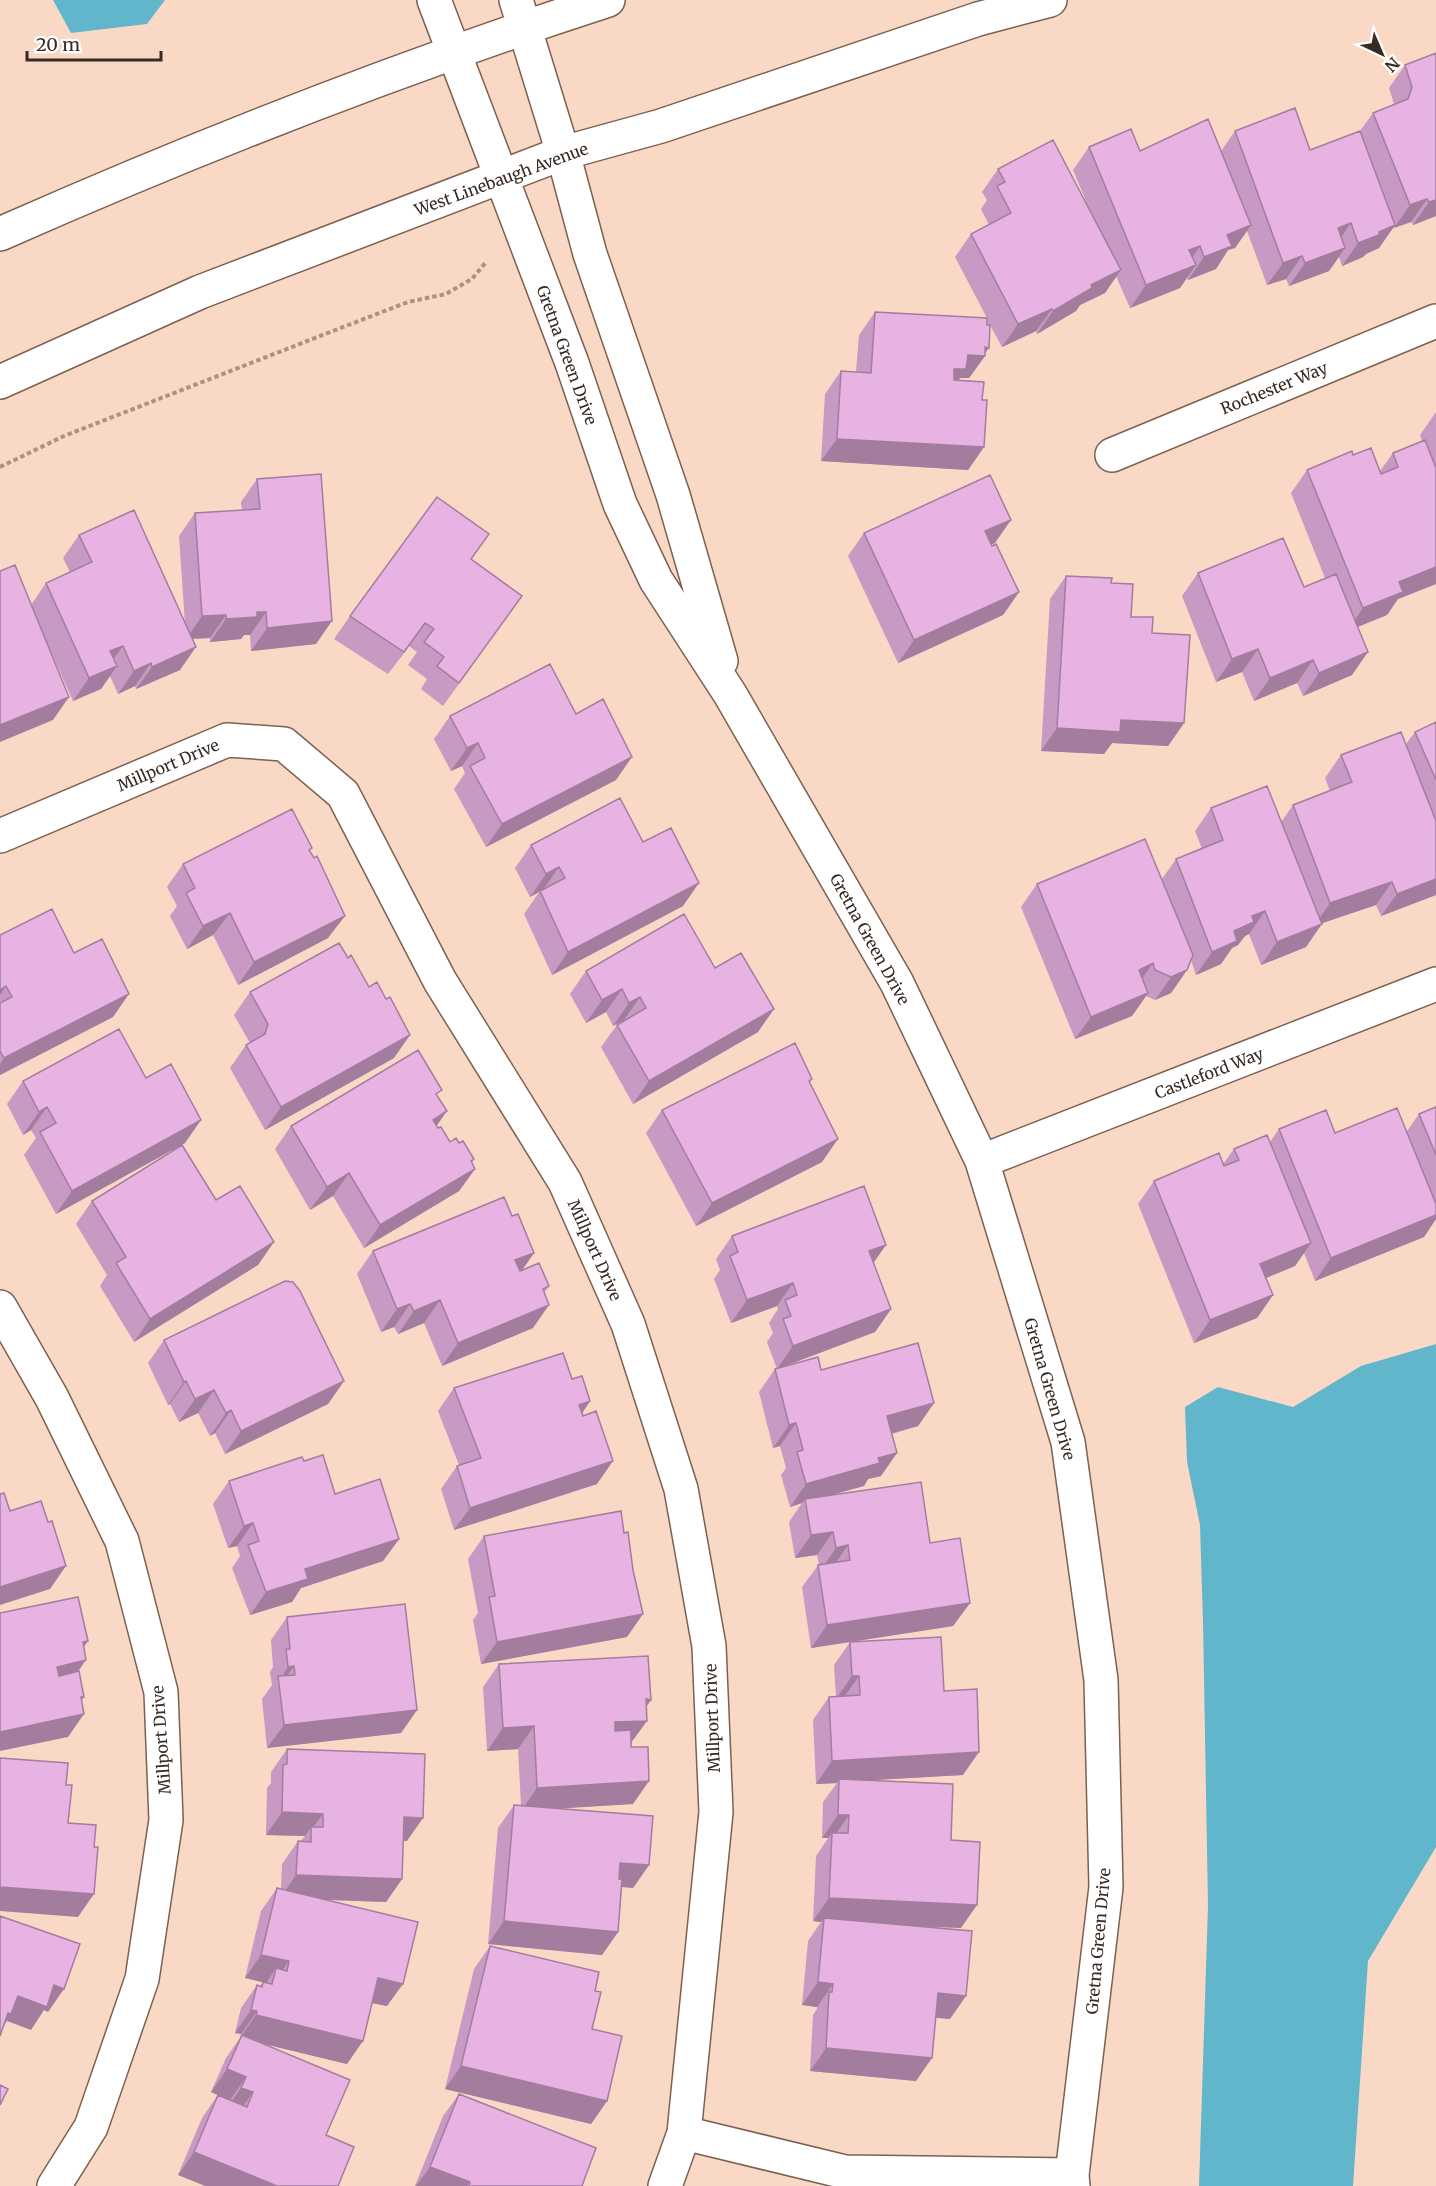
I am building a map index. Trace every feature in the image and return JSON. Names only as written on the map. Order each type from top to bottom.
[{"type":"street","name":"Gretna Green Drive","points":[[434,0],[572,363],[620,504],[656,580],[730,694],[897,983],[982,1161],[1068,1442],[1101,1680],[1106,1887],[1073,2181]]},
{"type":"street","points":[[0,234],[310,104],[453,51],[520,14],[608,0]]},
{"type":"street","name":"West Linebaugh Avenue","points":[[0,382],[200,292],[563,153],[661,126],[978,19],[1050,0]]},
{"type":"street","name":"Gretna Green Drive","points":[[520,14],[563,153],[590,254],[674,495],[730,694]]},
{"type":"street","name":"Rochester Way","points":[[1112,455],[1436,321]]},
{"type":"street","name":"Millport Drive","points":[[0,837],[227,740],[284,744],[343,794],[440,981],[565,1182],[627,1324],[681,1489],[709,1646],[716,1812],[684,2133],[665,2186]]},
{"type":"street","name":"Castleford Way","points":[[982,1161],[1436,984]]},
{"type":"street","name":"Millport Drive","points":[[0,1307],[52,1398],[122,1541],[160,1692],[166,1820],[142,1979],[91,2127],[54,2186]]},
{"type":"street","points":[[684,2133],[844,2172],[1073,2181]]},
{"type":"path","points":[[0,467],[64,436],[338,329],[408,302],[446,294],[472,279],[487,261]]},
{"type":"water","points":[[53,0],[165,0],[147,24],[71,33]]},
{"type":"water","points":[[1436,1344],[1436,1847],[1368,1961],[1353,2186],[1199,2186],[1208,1906],[1203,1622],[1200,1525],[1187,1462],[1185,1407],[1218,1387],[1293,1407],[1361,1366]]},
{"type":"building","points":[[1436,53],[1436,200],[1429,202],[1427,199],[1410,205],[1373,113],[1408,99],[1412,87],[1405,65]]},
{"type":"building","points":[[1295,108],[1310,150],[1360,131],[1395,225],[1379,232],[1379,235],[1358,243],[1351,223],[1338,228],[1345,248],[1305,263],[1302,256],[1283,263],[1235,131]]},
{"type":"building","points":[[1208,119],[1251,225],[1227,235],[1232,246],[1204,257],[1200,246],[1189,250],[1196,265],[1146,285],[1089,147],[1131,129],[1140,151]]},
{"type":"building","points":[[1053,140],[1121,270],[1091,285],[1092,288],[1053,311],[1052,309],[1018,324],[971,234],[1011,213],[997,186],[1005,182],[998,169]]},
{"type":"building","points":[[875,312],[987,318],[987,325],[990,325],[989,348],[985,347],[985,356],[968,355],[966,369],[954,369],[954,380],[984,382],[982,400],[987,400],[984,447],[837,439],[841,371],[871,373]]},
{"type":"building","points":[[1425,440],[1436,468],[1436,567],[1399,582],[1403,592],[1363,608],[1307,470],[1352,451],[1353,455],[1371,448],[1381,474],[1398,467],[1393,453]]},
{"type":"building","points":[[321,474],[332,621],[267,628],[266,612],[257,612],[257,617],[226,619],[226,615],[202,616],[195,513],[260,509],[257,479]]},
{"type":"building","points":[[990,475],[1011,520],[985,531],[992,546],[996,544],[1019,592],[914,640],[864,533]]},
{"type":"building","points":[[437,497],[489,534],[471,559],[522,596],[459,683],[437,666],[444,657],[424,642],[434,629],[425,623],[404,652],[350,616]]},
{"type":"building","points":[[134,510],[196,647],[152,667],[151,663],[134,671],[123,646],[110,651],[117,666],[89,678],[46,583],[92,562],[79,535]]},
{"type":"building","points":[[1283,538],[1304,587],[1336,574],[1368,652],[1319,673],[1313,660],[1270,678],[1258,649],[1232,659],[1198,573]]},
{"type":"building","points":[[15,565],[69,697],[0,725],[0,571]]},
{"type":"building","points":[[1066,576],[1112,578],[1111,583],[1133,584],[1131,617],[1153,617],[1152,633],[1190,635],[1184,723],[1121,720],[1120,732],[1057,728]]},
{"type":"building","points":[[550,664],[576,714],[603,699],[632,757],[502,824],[470,766],[485,758],[478,743],[467,748],[450,716]]},
{"type":"building","points":[[1436,722],[1436,780],[1415,732]]},
{"type":"building","points":[[1401,732],[1436,821],[1436,879],[1397,894],[1392,882],[1330,903],[1293,805],[1352,782],[1341,755]]},
{"type":"building","points":[[1267,786],[1322,924],[1277,942],[1265,911],[1252,916],[1254,922],[1234,931],[1237,941],[1212,952],[1176,859],[1223,840],[1211,808]]},
{"type":"building","points":[[620,798],[643,842],[671,828],[699,883],[568,952],[540,891],[565,878],[559,867],[546,874],[531,845]]},
{"type":"building","points":[[292,809],[312,848],[309,850],[314,858],[317,856],[345,916],[254,962],[230,913],[203,926],[186,893],[195,888],[183,864]]},
{"type":"building","points":[[1145,839],[1193,955],[1187,970],[1171,977],[1155,970],[1153,963],[1139,970],[1148,993],[1091,1017],[1037,884]]},
{"type":"building","points":[[52,909],[74,953],[102,939],[129,994],[4,1058],[0,1051],[0,1003],[12,997],[6,986],[0,990],[0,935]]},
{"type":"building","points":[[684,914],[715,968],[741,953],[774,1009],[649,1081],[617,1025],[646,1008],[640,997],[629,1003],[622,989],[602,1000],[586,971]]},
{"type":"building","points":[[339,943],[348,958],[351,955],[369,987],[377,982],[386,999],[390,997],[410,1035],[281,1107],[246,1045],[265,1034],[268,1024],[250,992]]},
{"type":"building","points":[[119,1029],[146,1078],[171,1064],[201,1120],[72,1191],[40,1132],[56,1123],[47,1107],[39,1112],[23,1081]]},
{"type":"building","points":[[795,1043],[812,1079],[809,1081],[838,1139],[712,1203],[662,1110]]},
{"type":"building","points":[[418,1050],[442,1090],[436,1094],[447,1111],[433,1120],[438,1128],[441,1127],[450,1142],[456,1138],[459,1143],[463,1141],[474,1159],[471,1161],[475,1169],[380,1225],[349,1173],[327,1187],[291,1126]]},
{"type":"building","points":[[1436,1107],[1436,1155],[1419,1114]]},
{"type":"building","points":[[1397,1108],[1436,1204],[1436,1215],[1331,1258],[1279,1129],[1326,1110],[1335,1133]]},
{"type":"building","points":[[1267,1135],[1311,1243],[1260,1264],[1273,1295],[1210,1320],[1154,1181],[1219,1153],[1224,1166],[1239,1160],[1234,1149]]},
{"type":"building","points":[[182,1145],[216,1200],[240,1186],[274,1242],[150,1319],[116,1263],[126,1257],[92,1201]]},
{"type":"building","points":[[864,1186],[886,1245],[869,1251],[891,1309],[793,1346],[783,1319],[791,1316],[785,1300],[797,1295],[793,1283],[747,1300],[730,1256],[738,1252],[732,1236]]},
{"type":"building","points":[[504,1197],[512,1216],[518,1214],[534,1253],[515,1260],[520,1271],[539,1263],[549,1286],[543,1289],[549,1305],[458,1343],[440,1300],[414,1311],[410,1304],[397,1309],[373,1251]]},
{"type":"building","points":[[285,1281],[293,1282],[300,1291],[344,1381],[241,1431],[231,1410],[226,1413],[214,1390],[195,1399],[186,1381],[184,1382],[164,1340]]},
{"type":"building","points":[[918,1343],[934,1403],[887,1416],[897,1453],[878,1458],[880,1463],[806,1484],[797,1452],[803,1450],[796,1423],[789,1425],[775,1369],[818,1357],[821,1370]]},
{"type":"building","points":[[563,1353],[572,1379],[582,1376],[590,1401],[579,1405],[583,1416],[596,1411],[613,1461],[470,1508],[457,1466],[481,1458],[454,1388]]},
{"type":"building","points":[[323,1455],[335,1494],[380,1479],[399,1539],[305,1569],[308,1579],[266,1592],[248,1545],[259,1541],[253,1523],[244,1526],[229,1481],[302,1457],[304,1461]]},
{"type":"building","points":[[921,1482],[930,1543],[960,1538],[970,1603],[827,1625],[818,1565],[850,1560],[848,1545],[836,1548],[833,1532],[811,1535],[805,1499]]},
{"type":"building","points":[[4,1493],[10,1511],[41,1501],[48,1522],[52,1521],[66,1566],[0,1587],[0,1494]]},
{"type":"building","points":[[621,1511],[624,1533],[628,1532],[633,1570],[643,1614],[497,1642],[489,1597],[495,1596],[484,1536]]},
{"type":"building","points":[[78,1597],[88,1641],[83,1642],[86,1660],[57,1667],[59,1676],[79,1671],[84,1697],[81,1697],[84,1714],[0,1732],[0,1613]]},
{"type":"building","points":[[405,1604],[417,1710],[284,1725],[278,1676],[295,1675],[294,1666],[288,1667],[286,1649],[290,1649],[287,1617]]},
{"type":"building","points":[[941,1637],[944,1691],[977,1689],[979,1752],[832,1761],[829,1697],[860,1695],[859,1676],[852,1676],[850,1642]]},
{"type":"building","points":[[648,1656],[651,1700],[646,1699],[647,1721],[615,1722],[615,1731],[631,1730],[631,1747],[648,1747],[649,1781],[537,1788],[534,1726],[503,1728],[499,1664]]},
{"type":"building","points":[[287,1749],[425,1754],[423,1818],[404,1817],[402,1879],[296,1875],[298,1841],[311,1842],[311,1827],[323,1827],[323,1814],[282,1812],[283,1765],[287,1764]]},
{"type":"building","points":[[0,1758],[68,1763],[66,1785],[72,1785],[68,1823],[96,1825],[94,1847],[98,1847],[94,1894],[0,1887]]},
{"type":"building","points":[[839,1779],[953,1784],[951,1840],[980,1842],[977,1905],[829,1898],[832,1833],[848,1833],[849,1815],[838,1815]]},
{"type":"building","points":[[514,1805],[653,1816],[649,1865],[620,1863],[619,1879],[622,1879],[618,1932],[504,1921]]},
{"type":"building","points":[[277,1888],[418,1922],[403,1984],[378,1978],[363,2041],[256,2015],[257,2011],[251,2010],[257,1985],[262,1987],[263,1982],[272,1984],[276,1968],[287,1971],[289,1961],[261,1955]]},
{"type":"building","points":[[0,1916],[80,1944],[64,1989],[54,1985],[47,2007],[18,1996],[11,2014],[8,2013],[0,2036]]},
{"type":"building","points":[[824,1918],[972,1931],[966,1996],[938,1993],[932,2058],[826,2048],[829,1992],[832,1992],[833,1984],[818,1982]]},
{"type":"building","points":[[490,1946],[599,1972],[595,1991],[601,1992],[592,2029],[622,2036],[607,2101],[461,2066]]},
{"type":"building","points":[[242,2035],[350,2080],[326,2135],[354,2147],[338,2186],[277,2186],[194,2152],[218,2095],[247,2107],[253,2092],[241,2088],[246,2077],[227,2069]]},
{"type":"building","points":[[0,2085],[8,2089],[0,2105]]},
{"type":"building","points":[[459,2094],[596,2148],[582,2186],[469,2186],[470,2182],[430,2167]]}]
